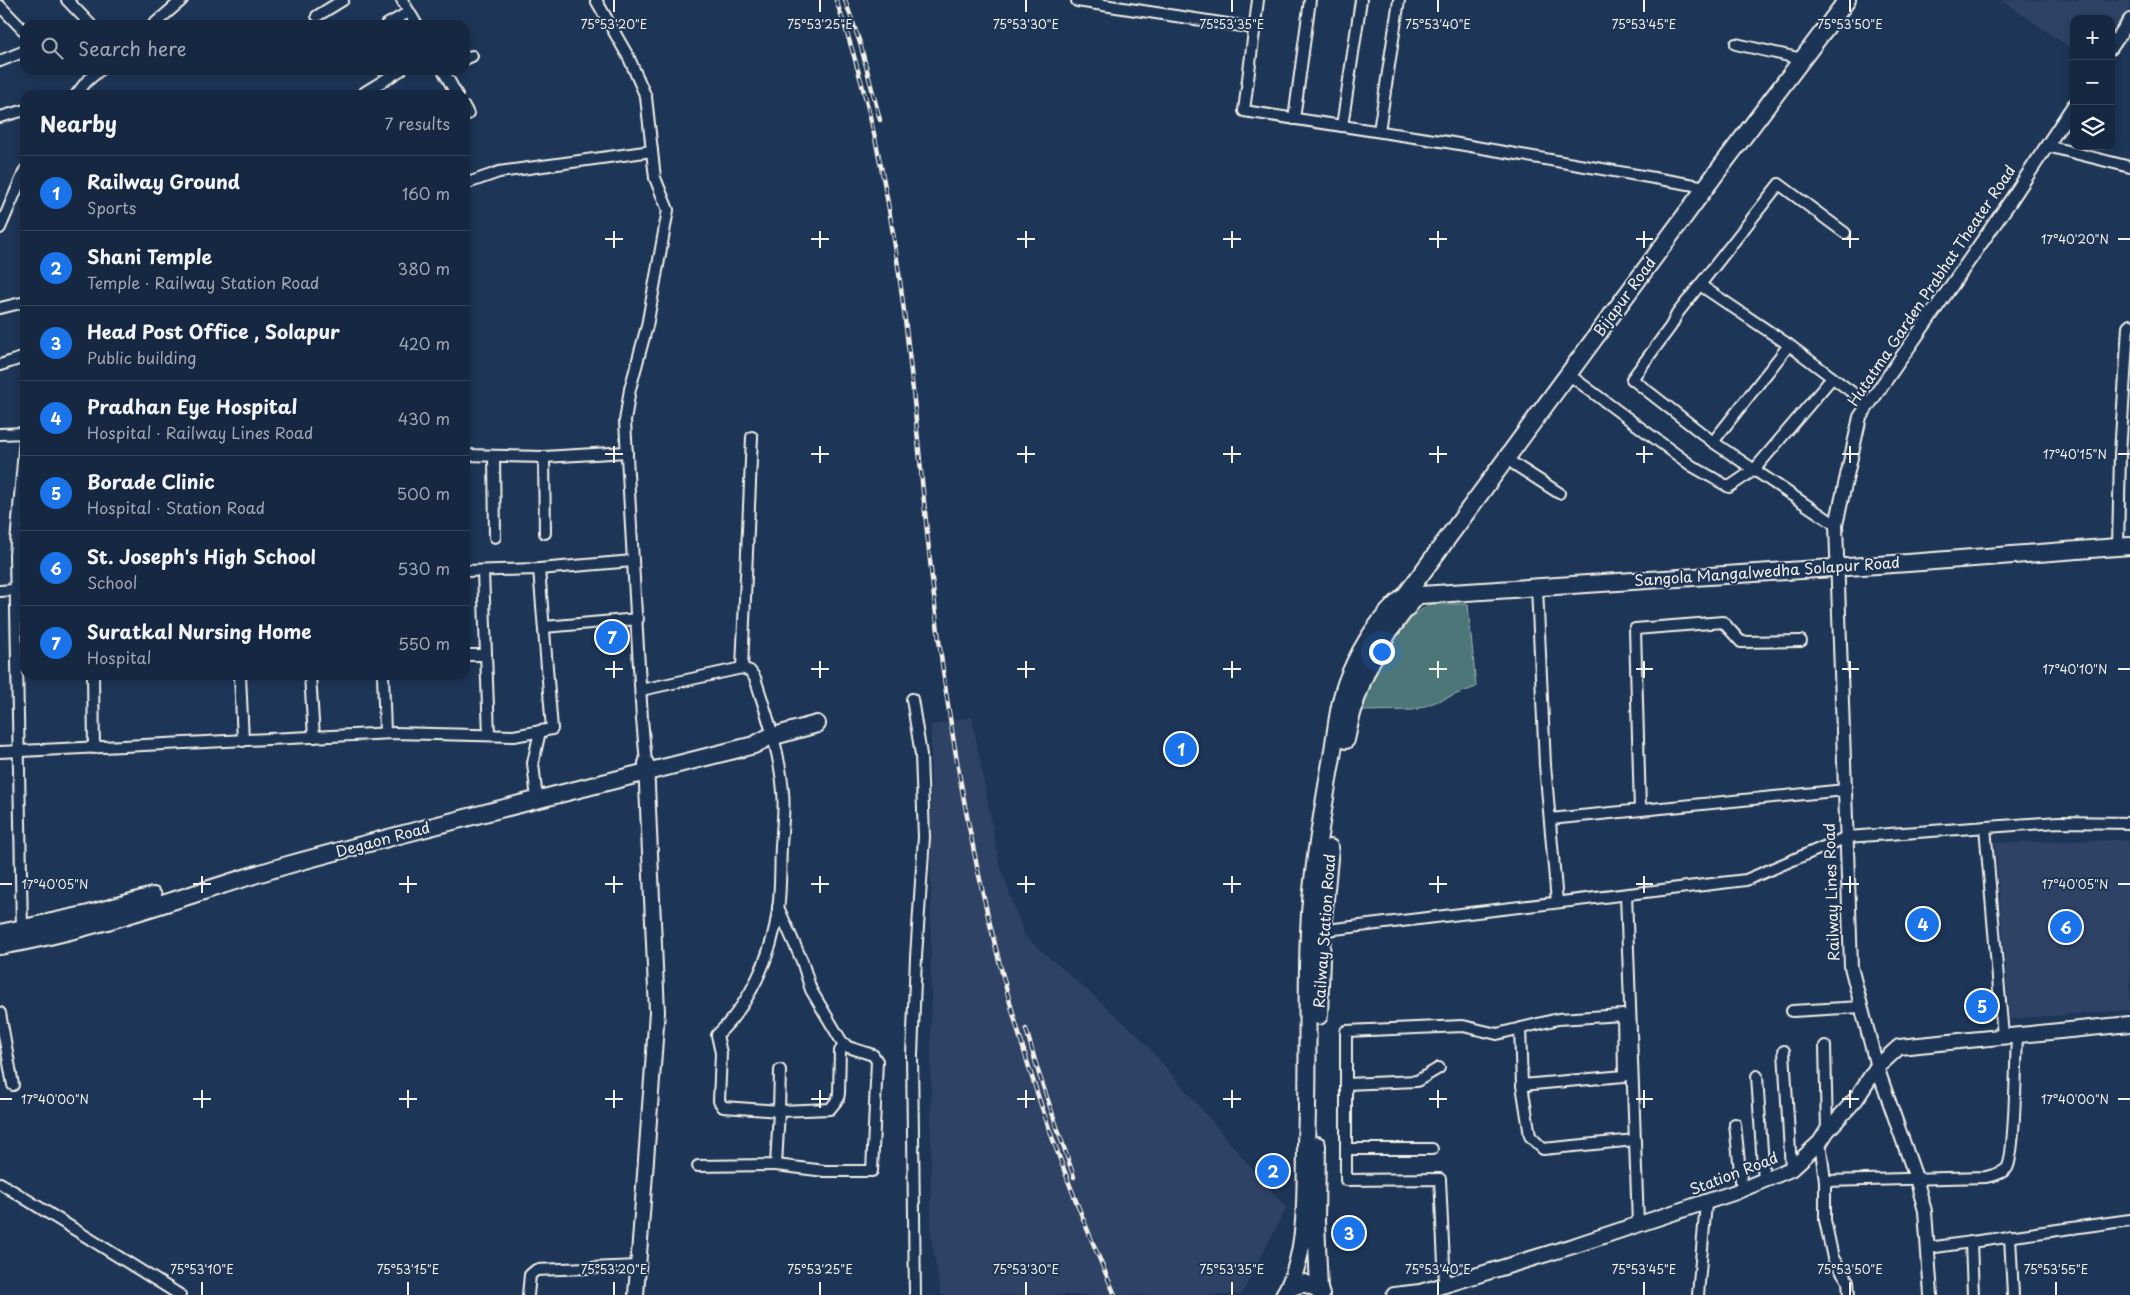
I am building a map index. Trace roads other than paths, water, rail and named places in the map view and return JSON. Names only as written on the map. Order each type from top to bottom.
[{"type":"main road","name":"Bijapur Road","points":[[1412,595],[1572,377],[1706,187],[1847,0]]},
{"type":"main road","points":[[1412,595],[1514,464],[1572,377],[1859,0]]},
{"type":"main road","name":"Sangola Mangalwedha Solapur Road","points":[[1412,595],[2124,547]]},
{"type":"main road","name":"Railway Station Road","points":[[1320,1292],[1316,1222],[1314,882],[1326,790],[1342,699],[1348,677],[1375,627],[1391,608],[1412,595]]},
{"type":"main road","name":"Degaon Road","points":[[0,933],[136,902],[284,855],[536,796],[647,768],[753,737],[770,737],[816,724]]},
{"type":"main road","points":[[636,1295],[658,1012],[647,768]]},
{"type":"main road","name":"Degaon Road","points":[[0,946],[90,926],[288,865],[536,796]]},
{"type":"main road","name":"Railway Station Road","points":[[1286,1291],[1303,1237],[1315,931]]},
{"type":"main road","name":"Station Road","points":[[1394,1295],[1420,1293],[1706,1203],[1791,1169],[1824,1137],[1856,1099],[1877,1067],[1899,1047],[2130,1024]]},
{"type":"main road","points":[[1286,1291],[1304,1283],[1320,1292]]},
{"type":"street","points":[[67,0],[86,20]]},
{"type":"street","points":[[158,20],[182,0]]},
{"type":"street","points":[[317,16],[343,0]]},
{"type":"street","points":[[402,0],[414,20]]},
{"type":"street","points":[[596,0],[628,58],[646,98],[655,178],[668,210],[647,326],[630,390],[625,421],[647,768]]},
{"type":"street","points":[[1258,0],[1244,111],[1379,131],[1706,187]]},
{"type":"street","points":[[1294,119],[1310,0]]},
{"type":"street","points":[[1342,126],[1361,0]]},
{"type":"street","points":[[1379,131],[1399,0]]},
{"type":"street","points":[[1078,1],[1126,4],[1254,28]]},
{"type":"street","points":[[0,6],[20,27]]},
{"type":"street","points":[[395,20],[409,12]]},
{"type":"street","points":[[2115,42],[2130,20]]},
{"type":"street","points":[[1736,44],[1802,59]]},
{"type":"street","points":[[0,61],[20,53]]},
{"type":"street","points":[[80,90],[94,75]]},
{"type":"street","points":[[368,90],[393,75]]},
{"type":"street","points":[[445,75],[452,90]]},
{"type":"street","points":[[0,117],[20,111]]},
{"type":"street","name":"Hutatma Garden Prabhat Theater Road","points":[[1837,567],[1836,526],[1860,418],[2070,111]]},
{"type":"street","points":[[2047,146],[2130,167]]},
{"type":"street","points":[[470,182],[499,172],[652,151]]},
{"type":"street","points":[[0,228],[20,182]]},
{"type":"street","points":[[1836,526],[1713,442],[1632,379],[1671,326],[1677,314],[1779,184],[1845,233]]},
{"type":"street","points":[[1700,285],[1789,345],[1869,405]]},
{"type":"street","points":[[0,308],[20,303]]},
{"type":"street","points":[[2124,547],[2120,454],[2128,327],[2130,325]]},
{"type":"street","points":[[1713,442],[1789,345]]},
{"type":"street","points":[[0,365],[20,359]]},
{"type":"street","points":[[1572,377],[1692,466],[1729,487],[1754,470],[1832,378]]},
{"type":"street","points":[[0,434],[20,432]]},
{"type":"street","points":[[742,668],[752,437]]},
{"type":"street","points":[[470,455],[544,457],[628,452]]},
{"type":"street","points":[[494,456],[495,537]]},
{"type":"street","points":[[544,457],[545,533]]},
{"type":"street","points":[[1514,464],[1559,493]]},
{"type":"street","points":[[20,527],[15,555],[20,590],[18,752],[22,929]]},
{"type":"street","points":[[470,571],[539,569],[633,561]]},
{"type":"street","name":"Railway Lines Road","points":[[1837,567],[1851,967],[1877,1067],[1916,1178],[1925,1211],[1931,1295]]},
{"type":"street","points":[[0,752],[385,733],[514,736],[552,729],[539,569]]},
{"type":"street","points":[[484,572],[489,735]]},
{"type":"street","points":[[1537,587],[1545,765],[1557,902]]},
{"type":"street","points":[[0,591],[20,590]]},
{"type":"street","points":[[544,626],[638,619]]},
{"type":"street","points":[[1640,810],[1635,629],[1723,622],[1741,642],[1801,641]]},
{"type":"street","points":[[470,655],[486,655]]},
{"type":"street","points":[[641,690],[742,668],[750,670],[755,678],[784,793],[778,906],[773,933],[759,974],[733,1020],[717,1035],[721,1053],[719,1101],[723,1107],[778,1111],[830,1109],[834,1105],[839,1093],[840,1051],[845,1044]]},
{"type":"street","points":[[93,680],[94,748]]},
{"type":"street","points":[[240,680],[243,741]]},
{"type":"street","points":[[310,680],[314,737]]},
{"type":"street","points":[[383,680],[385,733]]},
{"type":"street","points":[[912,699],[921,755],[924,837],[912,1055],[914,1295]]},
{"type":"street","points":[[536,796],[533,763],[540,731]]},
{"type":"street","points":[[1550,819],[1845,790]]},
{"type":"street","points":[[1315,931],[1746,880],[1847,837],[2059,822],[2130,822]]},
{"type":"street","points":[[1825,1181],[1986,1177],[2002,1173],[2008,1166],[2012,1144],[2010,1035],[1985,827]]},
{"type":"street","points":[[1626,895],[1638,1224]]},
{"type":"street","points":[[698,1166],[776,1165],[816,1170],[872,1172],[877,1061],[873,1055],[848,1047],[845,1044],[811,990],[802,961],[778,906]]},
{"type":"street","points":[[1792,1011],[1861,1007]]},
{"type":"street","points":[[0,1013],[13,1085]]},
{"type":"street","points":[[1445,1285],[1440,1179],[1346,1180],[1346,1031],[1463,1026],[1497,1034],[1558,1019],[1622,1015],[1624,1076],[1522,1085]]},
{"type":"street","points":[[1520,1028],[1522,1085],[1530,1136],[1543,1149],[1636,1140]]},
{"type":"street","points":[[1825,1046],[1825,1220],[1833,1258],[1848,1280],[1849,1295]]},
{"type":"street","points":[[1784,1051],[1791,1169]]},
{"type":"street","points":[[1346,1084],[1417,1081],[1439,1068]]},
{"type":"street","points":[[776,1165],[780,1070]]},
{"type":"street","points":[[1757,1076],[1764,1181]]},
{"type":"street","points":[[1735,1124],[1742,1190]]},
{"type":"street","points":[[1346,1149],[1432,1149]]},
{"type":"street","points":[[0,1183],[180,1295]]},
{"type":"street","points":[[1698,1295],[1706,1203]]},
{"type":"street","points":[[1928,1248],[2130,1220]]},
{"type":"street","points":[[2010,1236],[2013,1295]]},
{"type":"street","points":[[1971,1242],[1973,1295]]},
{"type":"street","points":[[528,1295],[530,1275],[536,1270],[639,1266]]},
{"type":"railway","points":[[836,0],[862,83],[881,168],[896,253],[945,685],[964,799],[987,912],[1016,1024],[1051,1134],[1115,1295]]},
{"type":"railway","points":[[845,0],[860,43],[880,120]]},
{"type":"railway","points":[[1026,1029],[1039,1074],[1074,1177]]},
{"type":"place","name":"Suratkal Nursing Home","points":[[612,637]]},
{"type":"place","name":"Railway Ground","points":[[1181,749]]},
{"type":"place","name":"Pradhan Eye Hospital","points":[[1923,924]]},
{"type":"place","name":"St. Joseph's High School","points":[[2066,927]]},
{"type":"place","name":"Borade Clinic","points":[[1982,1006]]},
{"type":"place","name":"Shani Temple","points":[[1273,1171]]},
{"type":"place","name":"Head Post Office , Solapur","points":[[1349,1233]]}]
